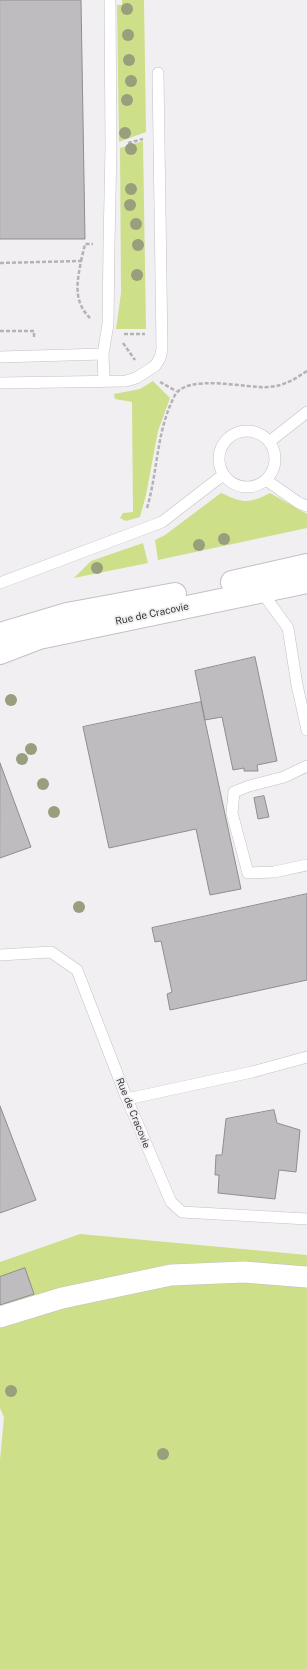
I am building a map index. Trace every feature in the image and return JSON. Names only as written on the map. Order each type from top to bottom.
[{"type":"main road","name":"Rue de Cracovie","points":[[0,634],[67,614],[187,592],[307,565]]},
{"type":"main road","name":"Rue de Cracovie","points":[[0,653],[39,638],[307,582]]},
{"type":"street","points":[[0,1317],[62,1298],[172,1275],[244,1272],[307,1277]]},
{"type":"lane","points":[[104,382],[103,354],[108,324],[111,147],[110,0]]},
{"type":"lane","points":[[0,382],[104,382],[131,379],[155,366],[160,358],[162,349],[162,331],[158,73]]},
{"type":"lane","points":[[0,357],[103,354]]},
{"type":"lane","points":[[269,442],[307,412]]},
{"type":"lane","points":[[255,431],[264,436],[269,442],[274,452],[275,462],[272,472],[266,480],[258,485],[248,488],[238,486],[230,482],[223,474],[219,466],[218,456],[221,446],[235,433],[255,431]]},
{"type":"lane","points":[[0,583],[162,522],[223,474]]},
{"type":"lane","points":[[266,480],[299,503],[307,506]]},
{"type":"lane","points":[[261,591],[288,628],[297,685],[307,730]]},
{"type":"lane","points":[[307,766],[284,777],[249,786],[234,792],[232,813],[248,873],[274,872],[307,865]]},
{"type":"lane","name":"Rue de Cracovie","points":[[0,955],[50,952],[77,970],[127,1099],[171,1202],[182,1212],[307,1218]]},
{"type":"lane","points":[[127,1099],[252,1072],[307,1057]]},
{"type":"path","points":[[111,147],[149,137],[159,136]]},
{"type":"path","points":[[0,263],[81,261],[77,295],[83,310],[107,334],[147,334],[162,331]]},
{"type":"path","points":[[0,331],[34,331]]},
{"type":"path","points":[[148,527],[147,508],[160,434],[176,391],[184,386],[196,384],[218,384],[268,388],[289,383],[307,370]]},
{"type":"green space","points":[[122,0],[144,0],[146,132],[119,142],[117,5],[122,5]]},
{"type":"green space","points":[[143,141],[146,329],[116,329],[121,293],[120,148]]},
{"type":"green space","points":[[153,381],[170,398],[158,431],[146,495],[140,517],[126,521],[120,518],[123,513],[133,512],[132,402],[115,399],[114,394],[140,389]]},
{"type":"green space","points":[[221,493],[247,501],[270,493],[307,514],[307,528],[158,560],[155,540],[165,535]]},
{"type":"green space","points":[[143,543],[148,563],[74,578],[91,561]]},
{"type":"green space","points":[[80,1234],[307,1255],[307,1669],[0,1669],[0,1460],[4,1417],[0,1408],[0,1262]]},
{"type":"building","points":[[0,0],[81,0],[85,239],[0,239]]},
{"type":"building","points":[[255,657],[277,761],[257,765],[258,771],[244,771],[244,768],[233,770],[222,717],[205,720],[195,671]]},
{"type":"building","points":[[201,702],[241,889],[210,895],[196,829],[109,848],[83,727]]},
{"type":"building","points":[[0,763],[31,847],[0,858]]},
{"type":"building","points":[[264,796],[269,817],[258,819],[254,798]]},
{"type":"building","points":[[307,894],[307,980],[170,1010],[167,994],[172,992],[161,941],[155,942],[152,928]]},
{"type":"building","points":[[0,1106],[36,1200],[0,1213]]},
{"type":"building","points":[[274,1110],[277,1123],[300,1130],[296,1172],[279,1170],[275,1199],[218,1193],[219,1175],[215,1175],[216,1155],[222,1155],[226,1119]]},
{"type":"building","points":[[25,1268],[34,1294],[0,1305],[0,1277]]}]
